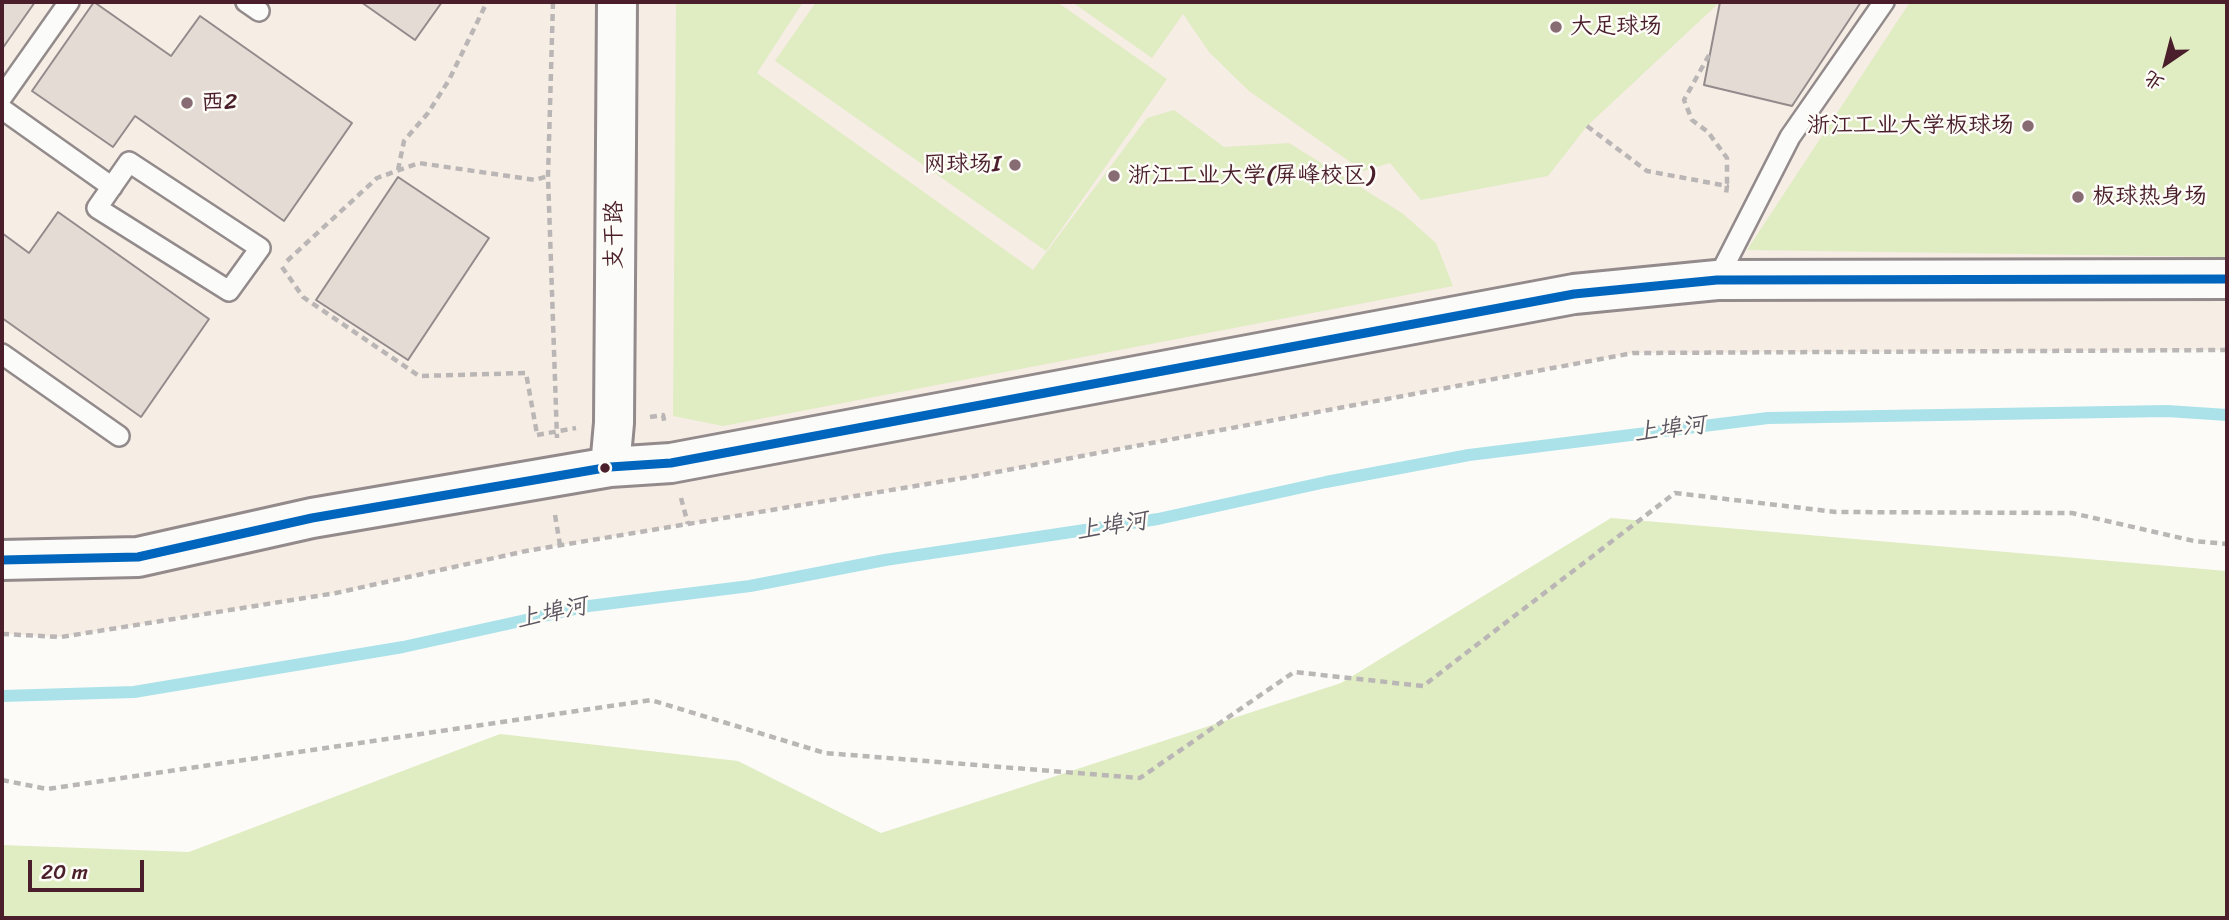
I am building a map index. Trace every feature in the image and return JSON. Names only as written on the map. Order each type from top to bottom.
[{"type":"street","name":"支干路","points":[[610,467],[614,422],[617,2]]},
{"type":"street","points":[[2,560],[138,557],[312,518],[610,467],[671,463],[1574,294],[1717,280],[2227,279]]},
{"type":"lane","points":[[2,97],[69,2]]},
{"type":"lane","points":[[1717,280],[1790,137],[1884,2]]},
{"type":"lane","points":[[2,109],[112,187]]},
{"type":"lane","points":[[129,162],[260,248],[229,291],[97,208],[112,187],[129,162]]},
{"type":"lane","points":[[2,354],[118,436]]},
{"type":"path","points":[[398,170],[404,141],[429,113],[449,80],[487,2]]},
{"type":"path","points":[[549,479],[559,431],[548,176],[553,2]]},
{"type":"path","points":[[1709,55],[1684,100],[1692,120],[1708,132],[1727,158],[1725,199]]},
{"type":"path","points":[[1587,127],[1647,171],[1727,186]]},
{"type":"path","points":[[282,266],[377,178],[398,170],[419,163],[535,180],[548,176]]},
{"type":"path","points":[[260,248],[282,266],[303,297],[419,376],[526,373],[537,433]]},
{"type":"path","points":[[2,634],[61,636],[336,593],[526,551],[975,476],[1633,353],[2227,350]]},
{"type":"path","points":[[2,780],[47,789],[651,700],[825,753],[1139,778],[1294,672],[1423,686],[1675,493],[1836,512],[2072,513],[2194,541],[2227,544]]},
{"type":"shaded area","name":"浙江工业大学(屏峰校区)","points":[[2,2],[2227,2],[2227,350],[1633,353],[975,476],[526,551],[336,593],[61,637],[2,634]]},
{"type":"green space","points":[[676,2],[803,2],[757,73],[1033,270],[1147,118],[1174,110],[1224,147],[1289,143],[1402,213],[1436,243],[1453,286],[723,426],[673,416]]},
{"type":"green space","name":"网球场I","points":[[816,2],[1057,2],[1167,79],[1046,251],[775,61]]},
{"type":"green space","points":[[1072,2],[1720,2],[1587,126],[1548,176],[1421,200],[1390,163],[1363,171],[1249,91],[1209,52],[1183,14],[1152,58]]},
{"type":"green space","name":"浙江工业大学板球场","points":[[1910,2],[2227,2],[2227,257],[1747,250]]},
{"type":"green space","points":[[1611,518],[2227,571],[2227,918],[2,918],[2,845],[189,852],[500,734],[738,761],[881,833],[1341,683]]},
{"type":"building","points":[[2,2],[35,2],[2,49]]},
{"type":"building","name":"西2","points":[[94,2],[171,56],[200,16],[352,123],[284,221],[135,116],[113,147],[32,91]]},
{"type":"building","points":[[361,2],[442,2],[415,40]]},
{"type":"building","points":[[1720,2],[1861,2],[1792,106],[1704,85]]},
{"type":"building","points":[[398,177],[489,238],[408,360],[316,300]]},
{"type":"building","points":[[58,212],[209,319],[141,417],[2,318],[2,233],[29,253]]},
{"type":"waterway","name":"上埠河","points":[[2,696],[134,692],[403,647],[589,606],[750,586],[885,560],[1158,519],[1326,482],[1469,455],[1768,418],[2167,411],[2227,415]]},
{"type":"transit line","points":[[2,560],[138,557],[312,518],[610,467],[671,463],[1574,294],[1717,280],[2227,279]]},
{"type":"place","name":"大足球场","points":[[1556,27]]},
{"type":"place","name":"西2","points":[[187,103]]},
{"type":"place","name":"浙江工业大学板球场","points":[[2028,126]]},
{"type":"place","name":"网球场I","points":[[1015,165]]},
{"type":"place","name":"浙江工业大学(屏峰校区)","points":[[1114,176]]},
{"type":"place","name":"板球热身场","points":[[2078,197]]}]
